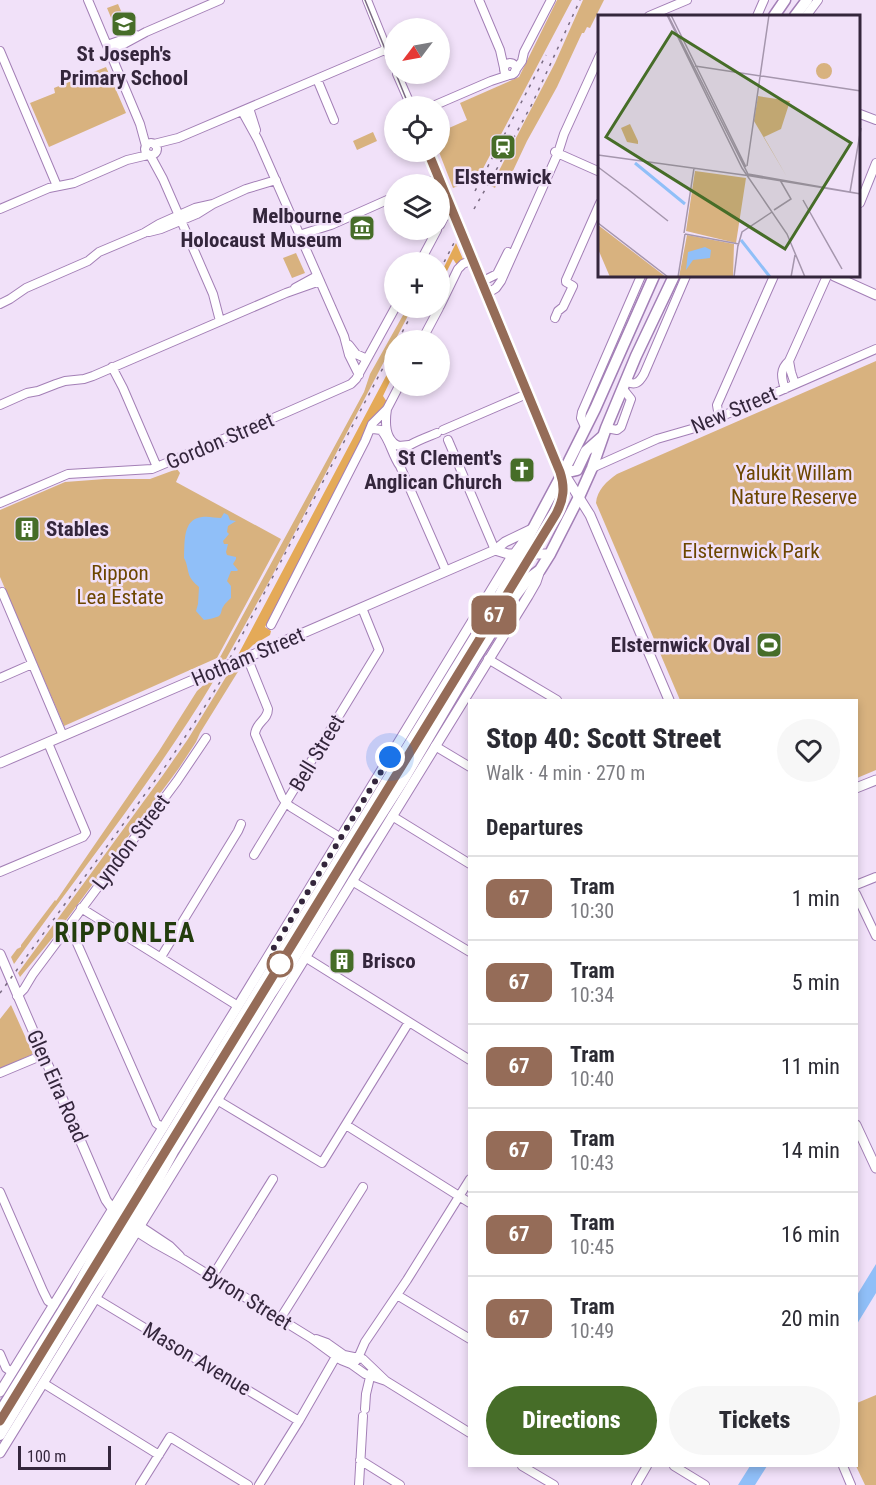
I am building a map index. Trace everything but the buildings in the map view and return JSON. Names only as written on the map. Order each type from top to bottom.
[{"type":"highway","points":[[775,15],[785,0]]},
{"type":"highway","points":[[796,15],[807,0]]},
{"type":"highway","points":[[0,1412],[5,1395],[36,1374],[57,1309],[115,1213],[152,1164],[273,966],[361,846],[409,771],[441,704],[494,606],[517,554],[563,473],[585,428],[599,387],[653,278]]},
{"type":"highway","points":[[0,1435],[94,1281],[135,1227],[181,1140],[290,965],[323,897],[387,779],[510,603],[528,579],[540,570],[550,554],[592,468],[604,432],[641,345],[673,278]]},
{"type":"highway","points":[[563,473],[577,470],[586,451],[604,432]]},
{"type":"highway","points":[[223,1048],[233,1055]]},
{"type":"highway","name":"Glen Eira Road","points":[[115,1213],[135,1227]]},
{"type":"highway","points":[[5,1395],[24,1395]]},
{"type":"main road","points":[[838,278],[876,295]]},
{"type":"main road","points":[[563,473],[590,515],[669,699]]},
{"type":"main road","name":"Hotham Street","points":[[0,763],[362,608],[495,550],[505,542],[530,533]]},
{"type":"main road","points":[[495,550],[503,553],[550,554]]},
{"type":"main road","points":[[115,1213],[163,1128],[517,554]]},
{"type":"main road","points":[[0,1453],[23,1415],[36,1374],[95,1298],[135,1227],[217,1100],[380,836],[531,590],[540,570]]},
{"type":"main road","points":[[441,704],[448,708],[446,727]]},
{"type":"main road","points":[[390,757],[406,750]]},
{"type":"main road","points":[[858,787],[876,780]]},
{"type":"main road","points":[[361,846],[380,836]]},
{"type":"main road","points":[[318,875],[323,897],[324,926]]},
{"type":"main road","name":"Glen Eira Road","points":[[0,954],[4,974],[16,993],[106,1200],[115,1213]]},
{"type":"main road","points":[[247,1032],[266,1020]]},
{"type":"main road","points":[[233,1055],[234,1071]]},
{"type":"main road","points":[[858,1128],[876,1168]]},
{"type":"main road","points":[[181,1140],[198,1130]]},
{"type":"main road","points":[[5,1395],[12,1372],[43,1323],[57,1309]]},
{"type":"main road","points":[[26,1349],[36,1374]]},
{"type":"main road","points":[[23,1415],[24,1395]]},
{"type":"street","points":[[88,0],[224,320]]},
{"type":"street","points":[[108,49],[132,36],[220,0]]},
{"type":"street","points":[[367,0],[384,42]]},
{"type":"street","points":[[479,0],[509,68]]},
{"type":"street","points":[[450,99],[491,81],[509,68],[524,52],[551,0]]},
{"type":"street","points":[[651,15],[687,0]]},
{"type":"street","points":[[757,15],[764,0]]},
{"type":"street","points":[[807,15],[818,0]]},
{"type":"street","points":[[0,209],[41,191],[74,183],[384,50]]},
{"type":"street","points":[[0,51],[57,186]]},
{"type":"street","points":[[488,293],[499,284],[507,261],[598,59]]},
{"type":"street","points":[[317,79],[334,120]]},
{"type":"street","points":[[245,109],[359,375]]},
{"type":"street","points":[[556,152],[598,171]]},
{"type":"street","points":[[861,197],[876,164]]},
{"type":"street","points":[[0,304],[26,288],[88,261],[99,252],[144,233],[159,224],[197,214],[213,204],[275,177]]},
{"type":"street","points":[[301,238],[384,201]]},
{"type":"street","points":[[450,202],[563,473]]},
{"type":"street","points":[[555,318],[573,286],[566,281],[598,208]]},
{"type":"street","points":[[450,216],[456,216]]},
{"type":"street","points":[[450,285],[459,267],[474,259]]},
{"type":"street","points":[[483,281],[496,275],[507,261]]},
{"type":"street","points":[[0,405],[27,393],[65,381],[84,379],[318,278]]},
{"type":"street","points":[[585,428],[581,415],[599,387],[640,278]]},
{"type":"street","points":[[625,385],[635,383],[644,374],[685,278]]},
{"type":"street","points":[[720,417],[717,405],[773,278]]},
{"type":"street","points":[[785,388],[782,371],[789,361],[826,278]]},
{"type":"street","name":"Gordon Street","points":[[0,503],[68,474],[148,470],[157,467],[347,386],[355,382],[390,318]]},
{"type":"street","points":[[344,336],[356,354],[367,360]]},
{"type":"street","name":"New Street","points":[[592,468],[663,436],[702,426],[876,349]]},
{"type":"street","points":[[789,361],[790,372],[795,384]]},
{"type":"street","points":[[114,367],[157,467]]},
{"type":"street","points":[[387,409],[385,425],[393,443],[400,446],[440,432],[529,393]]},
{"type":"street","points":[[271,625],[367,436],[394,396]]},
{"type":"street","points":[[367,436],[373,422],[387,409]]},
{"type":"street","points":[[373,429],[384,432],[446,571]]},
{"type":"street","points":[[448,440],[495,550]]},
{"type":"street","points":[[400,466],[400,454],[410,444]]},
{"type":"street","points":[[1,592],[63,736]]},
{"type":"street","name":"Bell Street","points":[[254,855],[379,650],[362,608]]},
{"type":"street","points":[[247,657],[268,707],[268,715],[258,725],[255,734],[281,794],[286,803],[341,838]]},
{"type":"street","points":[[488,659],[555,699]]},
{"type":"street","points":[[0,678],[33,664]]},
{"type":"street","name":"Lyndon Street","points":[[16,993],[33,974],[177,781],[206,738]]},
{"type":"street","points":[[0,872],[83,837],[86,833],[48,742]]},
{"type":"street","points":[[435,746],[468,766]]},
{"type":"street","points":[[392,816],[468,863]]},
{"type":"street","points":[[161,957],[241,824]]},
{"type":"street","points":[[858,884],[876,877]]},
{"type":"street","points":[[352,881],[468,951]]},
{"type":"street","points":[[858,898],[876,936]]},
{"type":"street","points":[[81,908],[238,1006]]},
{"type":"street","points":[[69,925],[156,1123],[163,1128]]},
{"type":"street","points":[[305,957],[468,1059]]},
{"type":"street","points":[[217,1100],[322,1163],[409,1022]]},
{"type":"street","points":[[0,1073],[43,1055]]},
{"type":"street","points":[[346,1125],[468,1202]]},
{"type":"street","points":[[212,1277],[273,1179]]},
{"type":"street","points":[[353,1365],[365,1342],[468,1182]]},
{"type":"street","points":[[280,1319],[363,1186]]},
{"type":"street","points":[[0,1192],[43,1291],[48,1301],[57,1309]]},
{"type":"street","name":"Byron Street","points":[[135,1227],[174,1249],[183,1259],[311,1338],[324,1342],[362,1372],[372,1372]]},
{"type":"street","points":[[397,1295],[468,1338]]},
{"type":"street","name":"Mason Avenue","points":[[95,1298],[299,1421]]},
{"type":"street","points":[[0,1354],[6,1368],[12,1372]]},
{"type":"street","points":[[259,1485],[337,1354]]},
{"type":"street","name":"Byron Street","points":[[337,1354],[363,1359],[372,1372],[468,1432]]},
{"type":"street","points":[[358,1485],[366,1395],[372,1372]]},
{"type":"street","points":[[36,1374],[159,1455]]},
{"type":"street","points":[[140,1485],[170,1437],[248,1485]]},
{"type":"street","points":[[360,1460],[400,1485]]},
{"type":"street","points":[[524,1467],[554,1485]]},
{"type":"street","points":[[636,1485],[646,1467]]},
{"type":"street","points":[[676,1467],[705,1485]]},
{"type":"street","points":[[843,1467],[851,1485]]},
{"type":"green space","points":[[557,0],[572,0],[478,178],[453,188],[450,174],[448,174],[443,162],[450,162],[450,128],[467,120],[460,103],[519,77]]},
{"type":"green space","points":[[583,0],[604,0],[590,28],[587,27],[582,33],[511,175],[502,171],[495,188],[491,186],[555,63]]},
{"type":"green space","points":[[118,4],[128,27],[117,32],[107,8]]},
{"type":"green space","points":[[106,67],[126,113],[49,147],[30,103],[55,93],[54,88]]},
{"type":"green space","points":[[373,132],[377,141],[357,150],[353,141]]},
{"type":"green space","points":[[296,253],[305,273],[292,278],[283,258]]},
{"type":"green space","points":[[401,318],[407,318],[401,330],[395,330]]},
{"type":"green space","points":[[384,349],[384,362],[271,578],[226,659],[218,661],[364,392],[370,374]]},
{"type":"green space","name":"Elsternwick Park","points":[[876,361],[876,770],[858,778],[858,699],[680,699],[596,503],[603,486],[617,474]]},
{"type":"green space","name":"Rippon Lea Estate","points":[[177,469],[180,473],[176,482],[281,539],[217,658],[64,726],[0,577],[0,510],[65,482],[150,479]]},
{"type":"green space","points":[[239,670],[179,768],[55,935],[20,977],[18,973],[163,775],[229,672]]},
{"type":"green space","points":[[216,677],[144,787],[14,964],[11,957],[56,901],[159,751],[197,691]]},
{"type":"green space","points":[[11,1005],[33,1054],[0,1069],[0,1019]]},
{"type":"green space","points":[[876,1395],[876,1485],[865,1485],[856,1467],[858,1403]]},
{"type":"shaded area","points":[[456,243],[463,259],[457,265],[453,259],[450,265],[450,255]]},
{"type":"shaded area","points":[[384,380],[383,396],[387,402],[327,507],[265,627],[271,631],[270,635],[238,655]]},
{"type":"water","points":[[224,513],[230,520],[236,521],[228,526],[229,534],[223,541],[224,544],[228,544],[227,555],[236,557],[233,564],[238,570],[231,571],[227,581],[231,586],[231,598],[222,608],[220,615],[204,620],[196,611],[199,587],[190,578],[184,558],[186,533],[191,522],[196,519],[221,518]]},
{"type":"water","points":[[876,1264],[876,1293],[858,1322],[858,1293]]},
{"type":"water","points":[[749,1467],[766,1467],[755,1485],[738,1485]]},
{"type":"tram line","points":[[365,0],[384,47]]},
{"type":"tram line","points":[[400,84],[405,96]]},
{"type":"tram line","name":"67","points":[[0,1421],[560,507],[564,488],[560,472],[432,162]]},
{"type":"tram line","points":[[0,1427],[564,505],[567,488],[562,470],[435,162]]},
{"type":"railway","points":[[474,209],[532,104],[580,0]]},
{"type":"railway","points":[[475,191],[546,55]]},
{"type":"railway","points":[[449,252],[455,241]]},
{"type":"railway","points":[[403,330],[410,318]]},
{"type":"railway","points":[[230,658],[384,366]]},
{"type":"railway","points":[[0,993],[167,764],[225,674]]},
{"type":"place","name":"St Joseph's Primary School","points":[[124,24]]},
{"type":"place","name":"Elsternwick","points":[[503,147]]},
{"type":"place","name":"Melbourne Holocaust Museum","points":[[362,228]]},
{"type":"place","name":"St Clement's Anglican Church","points":[[522,470]]},
{"type":"place","name":"Stables","points":[[27,529]]},
{"type":"place","name":"Elsternwick Oval","points":[[769,645]]},
{"type":"place","name":"Brisco","points":[[342,961]]},
{"type":"district","name":"RIPPONLEA","points":[[125,933]]},
{"type":"route","points":[[280,964],[270,954],[390,757]]},
{"type":"park label","name":"Yalukit Willam Nature Reserve","points":[[794,485]]}]
